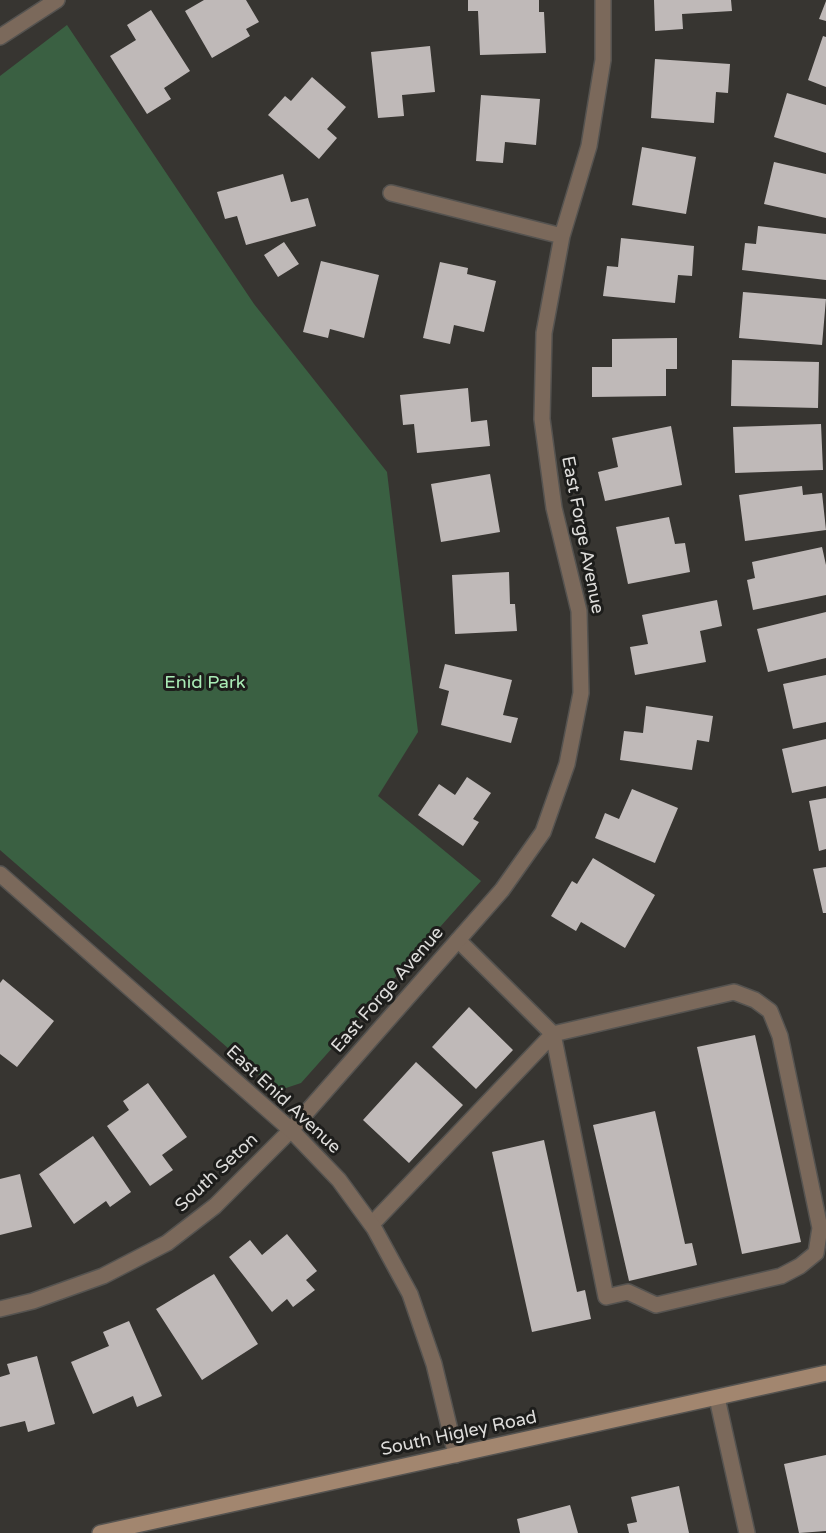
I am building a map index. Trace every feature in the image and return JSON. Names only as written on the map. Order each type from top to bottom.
[{"type":"main road","name":"South Higley Road","points":[[100,1533],[826,1373]]},
{"type":"street","points":[[0,37],[57,0]]},
{"type":"street","name":"East Forge Avenue","points":[[291,1130],[502,890],[543,832],[567,764],[581,693],[579,611],[554,508],[542,418],[544,333],[562,236],[589,146],[603,60],[603,0]]},
{"type":"street","points":[[391,193],[562,236]]},
{"type":"street","name":"East Enid Avenue","points":[[0,874],[291,1130],[339,1180],[372,1224],[410,1294],[434,1364],[456,1455]]},
{"type":"street","points":[[372,1224],[553,1034],[734,992],[754,1000],[770,1011],[780,1036],[820,1228],[816,1253],[800,1266],[781,1276],[656,1305],[628,1292],[606,1297],[553,1034],[458,940]]},
{"type":"street","name":"South Seton","points":[[0,1309],[33,1301],[103,1276],[167,1243],[215,1206],[291,1130]]},
{"type":"street","points":[[717,1398],[747,1533]]},
{"type":"green space","name":"Enid Park","points":[[67,25],[254,304],[387,472],[418,732],[378,796],[481,881],[301,1083],[286,1088],[274,1088],[0,850],[0,76]]},
{"type":"building","points":[[204,0],[246,0],[259,22],[246,29],[250,36],[212,58],[185,11]]},
{"type":"building","points":[[468,0],[539,0],[539,12],[544,12],[546,53],[480,55],[478,11],[468,11]]},
{"type":"building","points":[[654,0],[731,0],[732,11],[682,14],[683,29],[655,31]]},
{"type":"building","points":[[826,1],[826,21],[819,19]]},
{"type":"building","points":[[151,10],[190,71],[164,88],[171,99],[147,114],[110,56],[136,40],[127,25]]},
{"type":"building","points":[[823,36],[826,37],[826,87],[808,80]]},
{"type":"building","points":[[430,46],[435,92],[402,95],[404,116],[378,118],[371,52]]},
{"type":"building","points":[[655,59],[730,64],[728,93],[716,92],[714,123],[651,118]]},
{"type":"building","points":[[312,77],[346,107],[327,129],[337,138],[319,159],[268,115],[285,96],[291,101]]},
{"type":"building","points":[[787,93],[826,105],[826,153],[774,137]]},
{"type":"building","points":[[481,95],[540,99],[536,145],[505,142],[503,163],[476,161]]},
{"type":"building","points":[[642,147],[696,157],[686,214],[632,205]]},
{"type":"building","points":[[774,162],[826,174],[826,218],[764,204]]},
{"type":"building","points":[[283,174],[291,202],[308,198],[316,226],[246,245],[237,216],[225,219],[217,192]]},
{"type":"building","points":[[758,226],[826,234],[826,280],[742,270],[745,243],[756,244]]},
{"type":"building","points":[[621,238],[694,246],[692,276],[678,275],[675,303],[603,296],[607,266],[618,267]]},
{"type":"building","points":[[284,242],[299,264],[278,277],[264,255]]},
{"type":"building","points":[[321,261],[379,275],[364,338],[330,329],[328,338],[303,332]]},
{"type":"building","points":[[440,262],[468,268],[467,274],[496,281],[484,332],[454,325],[450,344],[423,338]]},
{"type":"building","points":[[743,292],[826,299],[822,345],[739,338]]},
{"type":"building","points":[[677,338],[677,369],[666,369],[666,396],[592,397],[592,367],[612,367],[612,339]]},
{"type":"building","points":[[732,360],[819,362],[818,408],[731,406]]},
{"type":"building","points":[[468,388],[471,422],[487,420],[490,446],[417,453],[414,424],[403,425],[400,395]]},
{"type":"building","points":[[821,424],[823,470],[735,473],[733,427]]},
{"type":"building","points":[[671,426],[682,485],[605,501],[598,472],[618,467],[612,438]]},
{"type":"building","points":[[490,474],[500,532],[441,542],[431,484]]},
{"type":"building","points":[[802,486],[803,495],[822,493],[826,530],[745,541],[739,495]]},
{"type":"building","points":[[669,517],[675,544],[685,543],[690,572],[628,584],[616,527]]},
{"type":"building","points":[[822,547],[826,565],[826,595],[753,610],[747,580],[755,578],[752,562]]},
{"type":"building","points":[[509,572],[510,604],[515,604],[517,631],[455,634],[452,575]]},
{"type":"building","points":[[717,600],[722,626],[700,631],[706,662],[635,675],[630,647],[648,644],[642,615]]},
{"type":"building","points":[[826,612],[826,658],[768,672],[757,629]]},
{"type":"building","points":[[445,664],[512,680],[503,715],[518,718],[511,743],[441,725],[449,691],[439,688]]},
{"type":"building","points":[[826,675],[826,722],[793,729],[783,684]]},
{"type":"building","points":[[646,706],[713,716],[709,742],[697,740],[692,770],[620,760],[624,731],[643,733]]},
{"type":"building","points":[[826,739],[826,786],[792,793],[782,749]]},
{"type":"building","points":[[467,777],[491,793],[473,819],[479,822],[463,846],[418,815],[439,784],[455,795]]},
{"type":"building","points":[[632,789],[678,808],[655,863],[595,838],[605,813],[619,819]]},
{"type":"building","points":[[826,798],[826,849],[819,851],[809,801]]},
{"type":"building","points":[[593,858],[655,895],[625,948],[581,922],[576,931],[551,916],[572,881],[577,884]]},
{"type":"building","points":[[826,867],[826,913],[823,913],[813,869]]},
{"type":"building","points":[[3,979],[54,1021],[17,1067],[0,1054],[0,983]]},
{"type":"building","points":[[469,1007],[513,1050],[476,1089],[432,1047]]},
{"type":"building","points":[[755,1035],[801,1242],[742,1254],[697,1047]]},
{"type":"building","points":[[416,1062],[463,1105],[409,1163],[363,1120]]},
{"type":"building","points":[[148,1083],[187,1137],[162,1155],[173,1170],[150,1186],[107,1126],[129,1110],[123,1101]]},
{"type":"building","points":[[655,1111],[685,1244],[692,1243],[697,1265],[629,1281],[593,1125]]},
{"type":"building","points":[[93,1136],[131,1192],[110,1207],[106,1201],[74,1224],[39,1174]]},
{"type":"building","points":[[544,1140],[577,1292],[585,1290],[591,1319],[532,1332],[492,1152]]},
{"type":"building","points":[[20,1174],[32,1227],[0,1235],[0,1179]]},
{"type":"building","points":[[287,1234],[317,1271],[306,1280],[315,1290],[293,1307],[287,1299],[272,1312],[229,1257],[250,1240],[262,1255]]},
{"type":"building","points":[[214,1274],[258,1344],[202,1380],[156,1309]]},
{"type":"building","points":[[129,1321],[162,1396],[137,1407],[133,1396],[93,1414],[71,1362],[109,1346],[103,1332]]},
{"type":"building","points":[[37,1356],[55,1424],[28,1432],[25,1421],[0,1427],[0,1377],[10,1374],[7,1364]]},
{"type":"building","points":[[826,1455],[826,1531],[799,1533],[784,1464]]},
{"type":"building","points":[[679,1486],[689,1533],[629,1533],[627,1524],[637,1522],[631,1497]]},
{"type":"building","points":[[570,1505],[578,1533],[520,1533],[517,1519]]}]
